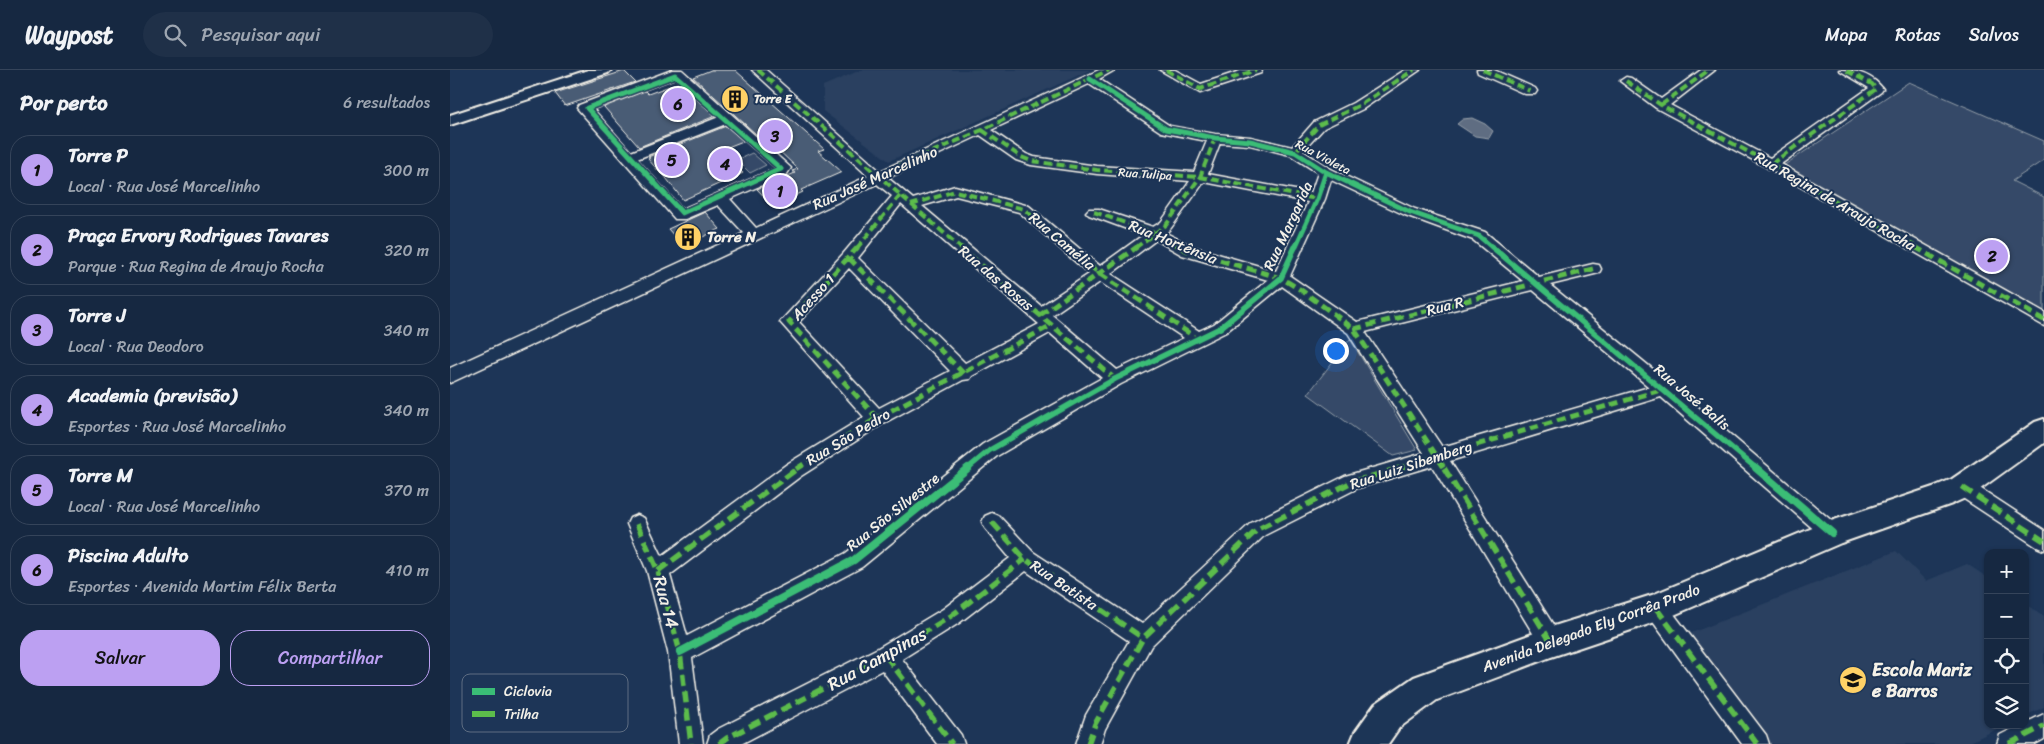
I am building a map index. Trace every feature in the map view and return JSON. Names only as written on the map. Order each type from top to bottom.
[{"type":"main road","name":"Avenida Delegado Ely Corrêa Prado","points":[[1367,744],[1387,716],[1426,688],[1551,642],[1656,608],[1832,533],[1942,496],[1962,487],[2044,429]]},
{"type":"street","points":[[450,120],[603,70]]},
{"type":"street","name":"Rua das Rosas","points":[[758,70],[877,176],[1115,379]]},
{"type":"street","name":"Rua José Marcelinho","points":[[450,376],[877,176],[982,130],[1109,70]]},
{"type":"street","points":[[1166,70],[1200,89],[1256,70]]},
{"type":"street","points":[[1296,152],[1319,126],[1358,106],[1414,70]]},
{"type":"street","points":[[1483,70],[1530,91]]},
{"type":"street","points":[[1661,105],[1709,70]]},
{"type":"street","points":[[1771,164],[1876,89],[1872,84],[1845,70]]},
{"type":"street","points":[[642,71],[654,82]]},
{"type":"street","points":[[681,72],[784,170],[680,216],[584,108],[681,72]]},
{"type":"street","name":"Rua Violeta","points":[[1090,79],[1166,129],[1215,138],[1250,141],[1296,152],[1326,172],[1410,212],[1479,236],[1535,283]]},
{"type":"street","name":"Rua Regina de Araujo Rocha","points":[[1626,81],[1661,105],[1771,164],[2044,320]]},
{"type":"street","points":[[628,158],[728,118]]},
{"type":"street","name":"Rua Tulipa","points":[[982,130],[1021,158],[1031,161],[1133,174],[1200,177],[1316,199]]},
{"type":"street","name":"Rua São Pedro","points":[[658,571],[794,470],[877,418],[964,374],[1046,320],[1100,274],[1169,223],[1200,177],[1215,138]]},
{"type":"street","name":"Rua Margarida","points":[[1115,379],[1220,328],[1281,278],[1326,172]]},
{"type":"street","name":"Rua Camélia","points":[[906,200],[956,191],[1024,210],[1100,274],[1198,339]]},
{"type":"street","points":[[716,200],[748,236]]},
{"type":"street","name":"Acesso 1","points":[[877,418],[789,322],[906,200]]},
{"type":"street","name":"Rua Hortênsia","points":[[1094,212],[1154,233],[1188,251],[1281,278],[1301,290],[1354,329]]},
{"type":"street","points":[[849,258],[964,374]]},
{"type":"street","name":"Rua R","points":[[1354,329],[1593,269]]},
{"type":"street","name":"Rua José Balis","points":[[1535,283],[1664,389],[1832,533]]},
{"type":"street","points":[[1354,329],[1436,455],[1551,642]]},
{"type":"street","name":"Rua São Silvestre","points":[[680,652],[854,560],[990,450],[1115,379]]},
{"type":"street","name":"Rua Luiz Sibemberg","points":[[1088,744],[1095,724],[1144,638],[1258,529],[1352,482],[1436,455],[1664,389]]},
{"type":"street","points":[[1962,487],[2044,541]]},
{"type":"street","name":"Rua Batista","points":[[992,522],[1025,559],[1144,638]]},
{"type":"street","name":"Rua 14","points":[[636,524],[658,571],[680,652],[691,744]]},
{"type":"street","name":"Rua Campinas","points":[[719,744],[886,656],[950,616],[1025,559]]},
{"type":"street","points":[[1656,608],[1757,744]]},
{"type":"street","points":[[886,656],[952,744]]},
{"type":"street","points":[[2009,744],[2044,726]]},
{"type":"shaded area","points":[[861,70],[1090,70],[889,161],[823,111],[823,86]]},
{"type":"shaded area","points":[[1909,82],[2044,141],[2044,160],[2012,181],[2044,197],[2044,314],[1783,166]]},
{"type":"shaded area","points":[[1472,118],[1485,124],[1493,131],[1489,138],[1475,136],[1457,124],[1463,119]]},
{"type":"shaded area","points":[[752,153],[766,165],[750,173],[737,160]]},
{"type":"shaded area","points":[[1350,339],[1417,450],[1393,456],[1308,394]]},
{"type":"shaded area","name":"Escola Mariz e Barros","points":[[1896,551],[1926,581],[1967,564],[1984,575],[1984,729],[1997,729],[1966,744],[1765,744],[1684,636]]},
{"type":"shaded area","points":[[2029,607],[2044,616],[2044,707],[2029,714]]},
{"type":"building","points":[[711,70],[735,70],[824,149],[818,151],[842,172],[801,190],[803,192],[773,206],[757,189],[795,173],[792,171],[798,169],[771,143],[760,134],[757,135],[693,77]]},
{"type":"building","points":[[624,71],[635,82],[565,106],[555,93]]},
{"type":"building","points":[[678,83],[715,116],[639,147],[604,107],[645,91],[648,94]]},
{"type":"building","points":[[726,126],[743,141],[720,150],[743,173],[683,200],[648,157]]},
{"type":"building","name":"Torre N","points":[[705,212],[720,229],[683,246],[668,229]]},
{"type":"marked path","points":[[758,70],[877,176],[1115,379]]},
{"type":"marked path","points":[[877,176],[982,130],[1109,70]]},
{"type":"marked path","points":[[1166,70],[1200,89],[1256,70]]},
{"type":"marked path","points":[[1295,152],[1319,125],[1358,106],[1414,70]]},
{"type":"marked path","points":[[1483,70],[1530,91]]},
{"type":"marked path","points":[[1661,105],[1709,70]]},
{"type":"marked path","points":[[1771,164],[1876,89],[1872,84],[1845,70]]},
{"type":"marked path","points":[[1626,81],[1661,105],[1771,164],[2044,320]]},
{"type":"marked path","points":[[982,130],[1021,157],[1031,161],[1097,170],[1200,177],[1317,199]]},
{"type":"marked path","points":[[1040,315],[1100,274],[1166,225],[1200,177],[1215,138]]},
{"type":"marked path","points":[[911,205],[955,191],[1024,209],[1100,274],[1198,339]]},
{"type":"marked path","points":[[877,418],[789,322],[849,258],[900,196]]},
{"type":"marked path","points":[[1094,212],[1154,233],[1188,251],[1281,278],[1301,290],[1354,329],[1436,455],[1551,642]]},
{"type":"marked path","points":[[849,258],[964,374]]},
{"type":"marked path","points":[[1354,329],[1593,269]]},
{"type":"marked path","points":[[658,571],[794,470],[877,418],[1052,325]]},
{"type":"marked path","points":[[1088,744],[1095,724],[1143,638],[1258,529],[1352,482],[1664,389]]},
{"type":"marked path","points":[[1962,487],[2044,541]]},
{"type":"marked path","points":[[992,522],[1025,559],[1143,638]]},
{"type":"marked path","points":[[637,524],[658,571],[680,652],[691,744]]},
{"type":"marked path","points":[[719,744],[727,738],[886,656],[951,616],[1025,559]]},
{"type":"marked path","points":[[1656,608],[1757,744]]},
{"type":"marked path","points":[[886,656],[952,744]]},
{"type":"marked path","points":[[2009,744],[2044,726]]},
{"type":"cycle path","points":[[675,75],[781,169],[682,213],[587,108],[675,75]]},
{"type":"cycle path","points":[[1090,79],[1166,129],[1215,138],[1250,141],[1295,152],[1326,172],[1410,212],[1479,236],[1664,389],[1832,533]]},
{"type":"cycle path","points":[[680,652],[854,560],[990,450],[1115,379],[1220,328],[1281,278],[1317,199],[1326,172]]},
{"type":"place","name":"Torre E","points":[[735,99]]},
{"type":"place","name":"Piscina Adulto","points":[[678,104]]},
{"type":"place","name":"Torre J","points":[[775,136]]},
{"type":"place","name":"Torre M","points":[[672,160]]},
{"type":"place","name":"Academia (previsão)","points":[[725,164]]},
{"type":"place","name":"Torre P","points":[[780,191]]},
{"type":"place","name":"Torre N","points":[[688,237]]},
{"type":"place","name":"Praça Ervory Rodrigues Tavares","points":[[1992,256]]},
{"type":"place","name":"Escola Mariz e Barros","points":[[1853,680]]}]
